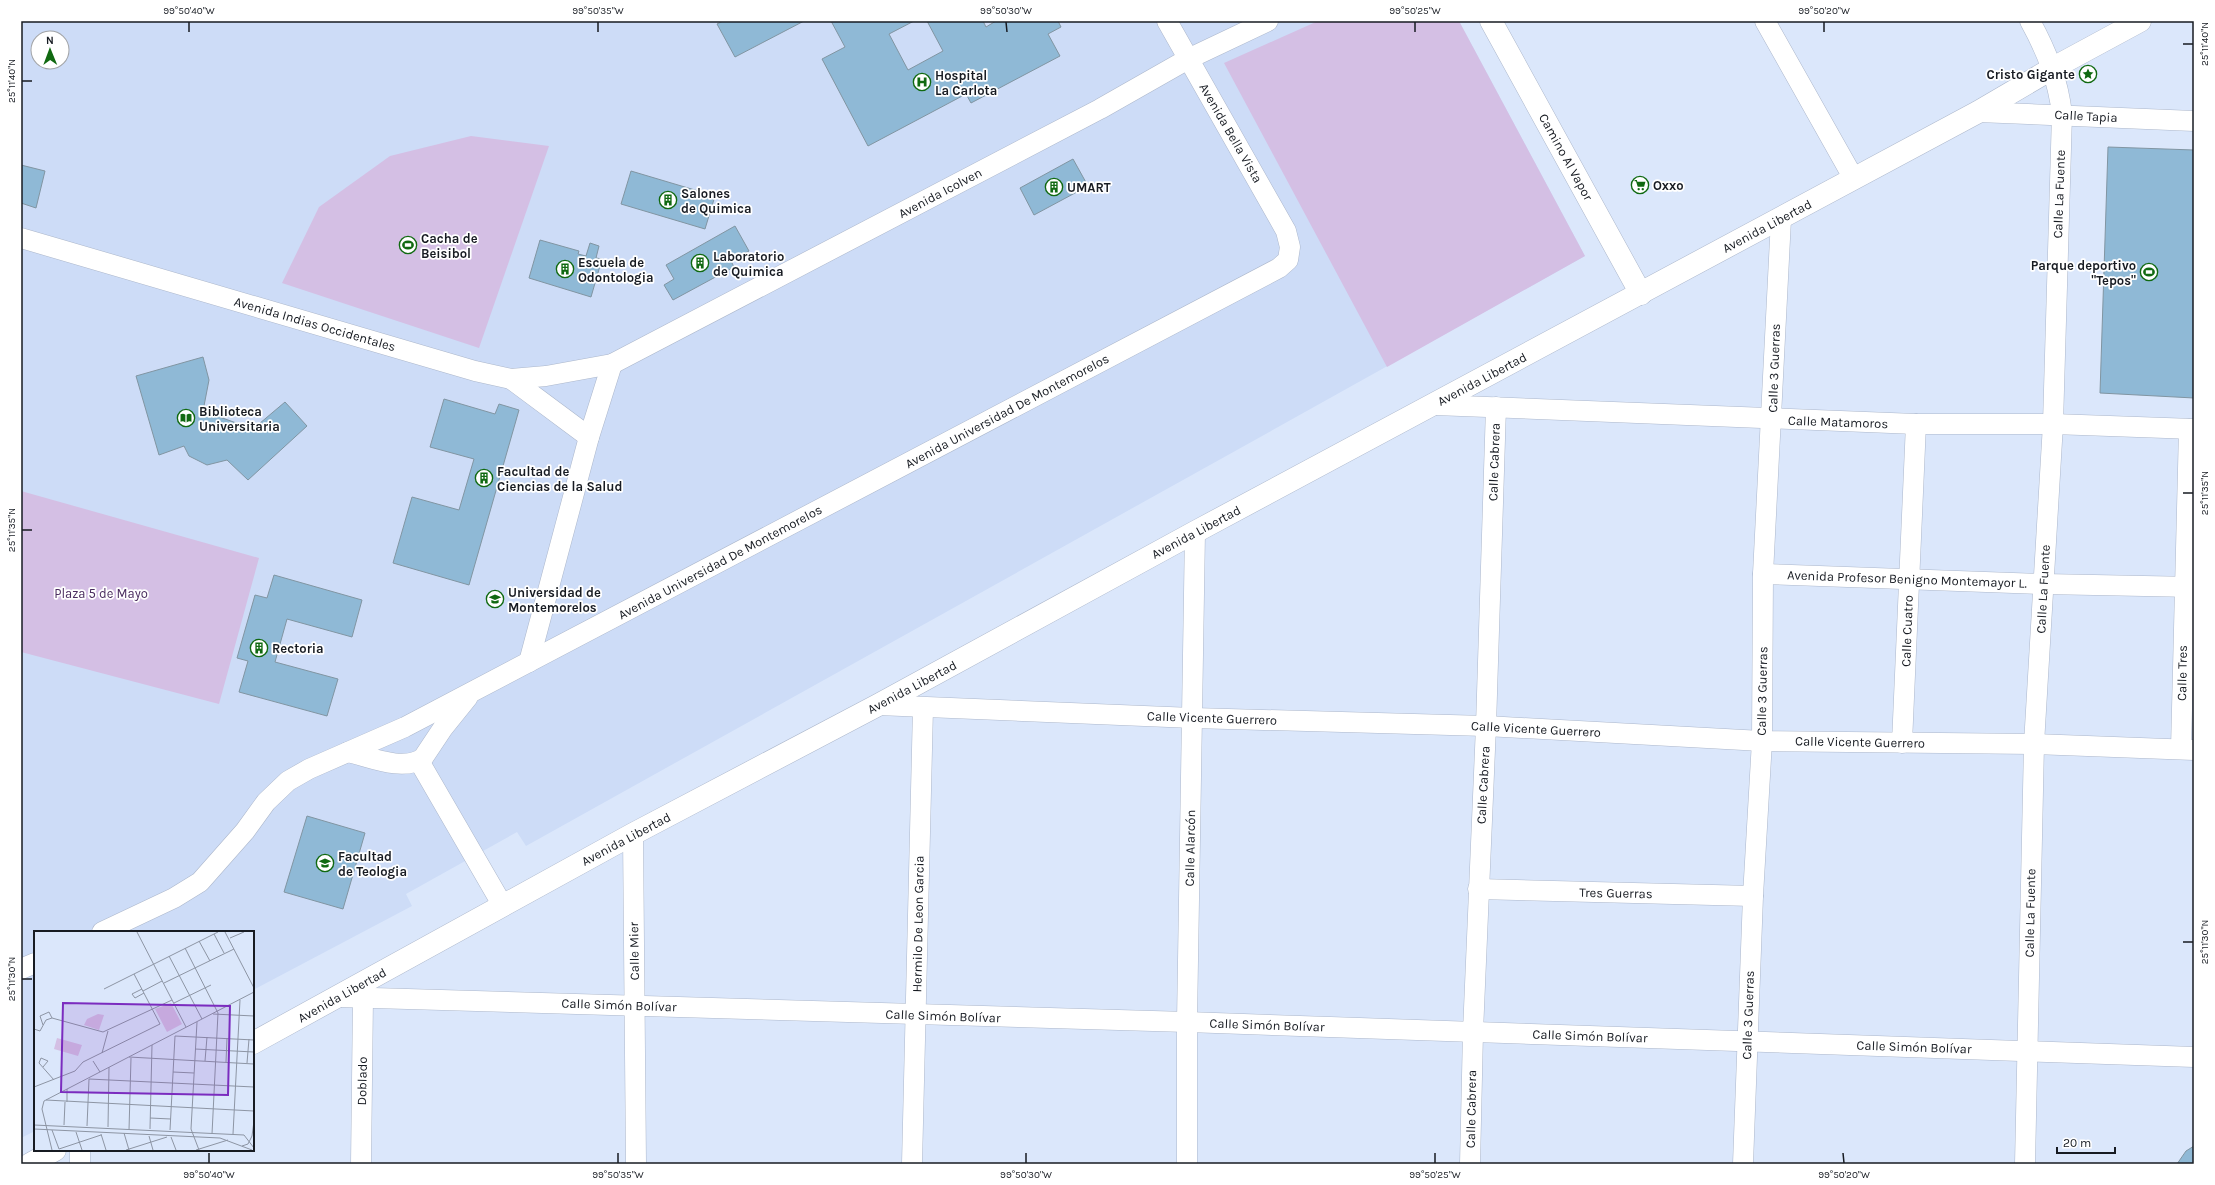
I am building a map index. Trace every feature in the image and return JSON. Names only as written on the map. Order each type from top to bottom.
[{"type":"street","name":"Avenida Bella Vista","points":[[1168,21],[1286,231],[1290,247]]},
{"type":"street","name":"Avenida Icolven","points":[[612,364],[1100,109],[1188,59],[1268,21]]},
{"type":"street","name":"Camino Al Vapor","points":[[1491,21],[1641,294]]},
{"type":"street","points":[[1765,21],[1854,179]]},
{"type":"street","name":"Calle La Fuente","points":[[2025,1164],[2034,744],[2053,424],[2062,114],[2053,68],[2044,45],[2030,21]]},
{"type":"street","name":"Avenida Libertad","points":[[254,1042],[339,998],[632,834],[878,705],[1195,532],[1641,294],[1978,112],[2053,68],[2140,21]]},
{"type":"street","name":"Calle Tapia","points":[[1978,112],[2062,114],[2194,121]]},
{"type":"street","name":"Calle 3 Guerras","points":[[1743,1164],[1753,896],[1762,741],[1764,574],[1780,219]]},
{"type":"street","name":"Avenida Indias Occidentales","points":[[21,238],[475,371],[511,379],[546,376],[612,364]]},
{"type":"street","name":"Avenida Universidad De Montemorelos","points":[[104,931],[174,898],[200,882],[245,831],[266,802],[288,781],[309,769],[401,729],[1279,268],[1288,260],[1290,247]]},
{"type":"street","points":[[530,662],[589,437],[612,364]]},
{"type":"street","points":[[511,379],[589,437]]},
{"type":"street","name":"Calle Matamoros","points":[[1435,405],[1772,420],[1916,424],[2053,424],[2192,429]]},
{"type":"street","name":"Calle Cabrera","points":[[1470,1164],[1473,1032],[1486,726],[1496,407]]},
{"type":"street","name":"Calle Cuatro","points":[[1902,743],[1916,424]]},
{"type":"street","name":"Calle Tres","points":[[2188,750],[2192,429]]},
{"type":"street","name":"Calle Alarcón","points":[[1187,1164],[1187,1022],[1195,532]]},
{"type":"street","name":"Avenida Profesor Benigno Montemayor L.","points":[[1764,574],[1910,578],[2044,584],[2189,587]]},
{"type":"street","points":[[348,752],[394,763],[424,755],[443,728],[474,690]]},
{"type":"street","name":"Calle Vicente Guerrero","points":[[878,705],[1193,718],[1486,726],[1762,741],[2034,744],[2188,750]]},
{"type":"street","name":"Hermilo De Leon Garcia","points":[[912,1164],[923,708]]},
{"type":"street","points":[[394,763],[401,729],[421,737],[424,755],[503,906]]},
{"type":"street","name":"Calle Mier","points":[[632,834],[636,1164]]},
{"type":"street","name":"Tres Guerras","points":[[1478,889],[1753,896]]},
{"type":"street","points":[[21,969],[34,963]]},
{"type":"street","name":"Calle Simón Bolívar","points":[[339,998],[635,1005],[916,1015],[1187,1022],[2194,1056]]},
{"type":"street","name":"Doblado","points":[[361,1164],[363,998]]},
{"type":"street","points":[[30,1164],[53,1151]]},
{"type":"street","points":[[80,1151],[80,1164]]},
{"type":"shaded area","name":"Universidad de Montemorelos","points":[[21,21],[1459,21],[1585,256],[526,846],[517,832],[406,894],[412,906],[254,989],[254,931],[34,931],[34,1132],[21,1138]]},
{"type":"green space","points":[[1318,21],[1459,21],[1585,256],[1387,367],[1224,63]]},
{"type":"green space","name":"Cacha de Beisibol","points":[[471,136],[549,146],[479,348],[282,283],[319,207],[390,156]]},
{"type":"green space","name":"Plaza 5 de Mayo","points":[[21,491],[259,558],[219,704],[21,652]]},
{"type":"building","points":[[723,21],[804,21],[735,57],[717,24]]},
{"type":"building","name":"Hospital La Carlota","points":[[831,21],[914,21],[889,34],[908,70],[943,51],[927,21],[983,21],[986,27],[996,21],[1058,21],[1061,27],[1048,34],[1060,56],[971,103],[966,94],[868,146],[822,59],[845,47]]},
{"type":"building","name":"Parque deportivo \"Tepos\"","points":[[2108,147],[2194,150],[2194,398],[2100,393]]},
{"type":"building","name":"UMART","points":[[1073,159],[1088,186],[1034,215],[1020,188]]},
{"type":"building","points":[[21,165],[45,171],[36,208],[21,203]]},
{"type":"building","name":"Salones de Quimica","points":[[631,171],[715,196],[705,229],[621,204]]},
{"type":"building","name":"Laboratorio de Quimica","points":[[735,226],[749,251],[731,261],[734,267],[673,300],[664,285],[674,279],[666,265]]},
{"type":"building","name":"Escuela de Odontologia","points":[[540,240],[579,251],[578,254],[586,256],[590,243],[599,246],[596,258],[602,259],[591,297],[529,278]]},
{"type":"building","name":"Biblioteca Universitaria","points":[[203,357],[209,380],[203,411],[253,429],[285,402],[307,426],[248,480],[227,460],[207,465],[189,456],[184,446],[159,455],[136,376]]},
{"type":"building","name":"Facultad de Ciencias de la Salud","points":[[444,399],[495,414],[499,404],[519,410],[469,585],[393,563],[412,497],[459,510],[474,459],[430,447]]},
{"type":"building","name":"Rectoria","points":[[274,575],[362,600],[352,637],[287,619],[275,662],[338,679],[327,716],[239,692],[248,661],[237,658],[255,595],[267,598]]},
{"type":"building","name":"Facultad de Teologia","points":[[307,816],[365,833],[343,909],[284,892]]},
{"type":"building","points":[[2194,1146],[2194,1164],[2177,1164],[2186,1151]]},
{"type":"place","name":"Cristo Gigante","points":[[2088,74]]},
{"type":"place","name":"Hospital La Carlota","points":[[922,82]]},
{"type":"place","name":"Oxxo","points":[[1640,185]]},
{"type":"place","name":"UMART","points":[[1054,187]]},
{"type":"place","name":"Salones de Quimica","points":[[668,200]]},
{"type":"place","name":"Cacha de Beisibol","points":[[408,245]]},
{"type":"place","name":"Laboratorio de Quimica","points":[[700,263]]},
{"type":"place","name":"Escuela de Odontologia","points":[[565,269]]},
{"type":"place","name":"Parque deportivo \"Tepos\"","points":[[2149,272]]},
{"type":"place","name":"Biblioteca Universitaria","points":[[186,418]]},
{"type":"place","name":"Facultad de Ciencias de la Salud","points":[[484,478]]},
{"type":"place","name":"Universidad de Montemorelos","points":[[495,599]]},
{"type":"place","name":"Rectoria","points":[[259,648]]},
{"type":"place","name":"Facultad de Teologia","points":[[325,863]]}]
